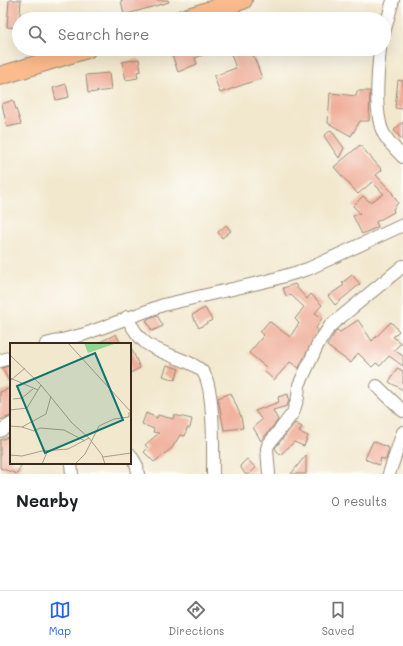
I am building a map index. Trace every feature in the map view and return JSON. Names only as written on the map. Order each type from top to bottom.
[{"type":"highway","points":[[204,12],[243,0]]},
{"type":"highway","points":[[0,76],[64,56]]},
{"type":"street","points":[[390,12],[393,0]]},
{"type":"street","points":[[379,56],[377,88],[379,115],[384,135],[403,157]]},
{"type":"street","points":[[50,343],[85,334],[162,305],[271,280],[308,269],[403,225]]},
{"type":"street","points":[[269,474],[268,444],[293,413],[298,398],[300,385],[318,344],[330,326],[403,266]]},
{"type":"street","points":[[127,317],[140,340],[151,347],[192,364],[202,372],[208,385],[214,446],[213,474]]},
{"type":"street","points":[[0,361],[10,357]]},
{"type":"street","points":[[377,386],[403,411]]},
{"type":"street","points":[[0,431],[10,425]]},
{"type":"street","points":[[389,474],[400,454],[403,432]]},
{"type":"street","points":[[131,456],[137,466],[138,474]]},
{"type":"street","points":[[71,464],[72,474]]},
{"type":"building","points":[[9,0],[21,0],[20,12],[12,12],[12,27],[7,27]]},
{"type":"building","points":[[121,0],[168,0],[169,2],[134,12],[123,12]]},
{"type":"building","points":[[172,56],[200,56],[195,58],[197,64],[178,72]]},
{"type":"building","points":[[232,56],[254,56],[262,78],[220,93],[214,76],[236,68]]},
{"type":"building","points":[[139,59],[141,71],[137,72],[138,78],[126,80],[122,62]]},
{"type":"building","points":[[109,73],[111,90],[88,93],[86,75]]},
{"type":"building","points":[[398,80],[403,81],[403,109],[395,108]]},
{"type":"building","points":[[66,84],[69,97],[56,100],[53,88]]},
{"type":"building","points":[[357,91],[370,91],[369,121],[360,121],[351,136],[328,123],[330,93],[356,96]]},
{"type":"building","points":[[13,100],[21,124],[7,127],[2,104]]},
{"type":"building","points":[[403,122],[403,141],[394,130]]},
{"type":"building","points":[[331,130],[344,148],[339,158],[324,136]]},
{"type":"building","points":[[360,145],[382,170],[376,175],[391,191],[398,203],[393,209],[394,212],[376,222],[378,227],[362,234],[353,216],[360,213],[353,206],[363,196],[370,202],[384,194],[372,182],[358,194],[334,167]]},
{"type":"building","points":[[226,225],[231,231],[222,238],[218,232]]},
{"type":"building","points":[[352,275],[360,284],[335,305],[328,296],[344,285],[342,283]]},
{"type":"building","points":[[295,284],[307,299],[311,294],[322,305],[315,313],[322,318],[316,328],[318,330],[299,368],[290,362],[274,380],[264,371],[267,368],[249,353],[264,335],[260,332],[269,321],[290,337],[299,323],[295,319],[304,307],[291,295],[286,296],[283,288]]},
{"type":"building","points":[[205,308],[212,320],[199,328],[192,315]]},
{"type":"building","points":[[157,315],[163,326],[152,331],[146,320]]},
{"type":"building","points":[[358,320],[372,341],[391,322],[399,331],[393,337],[401,343],[394,350],[403,356],[403,366],[389,356],[380,366],[376,363],[372,367],[358,353],[351,363],[327,346],[337,330],[340,332]]},
{"type":"building","points":[[116,334],[120,343],[98,343]]},
{"type":"building","points":[[131,347],[140,368],[131,372]]},
{"type":"building","points":[[10,365],[10,383],[2,368]]},
{"type":"building","points":[[167,365],[179,369],[175,380],[163,376]]},
{"type":"building","points":[[397,368],[403,371],[403,390],[389,382]]},
{"type":"building","points":[[10,388],[10,416],[0,420],[0,392]]},
{"type":"building","points":[[231,393],[241,417],[243,428],[224,430],[218,398]]},
{"type":"building","points":[[288,394],[289,400],[287,406],[273,410],[278,420],[261,441],[253,427],[262,420],[255,411],[279,402],[278,397]]},
{"type":"building","points":[[146,413],[157,418],[158,415],[173,419],[174,415],[192,419],[190,428],[187,428],[185,436],[180,435],[172,448],[154,462],[144,452],[148,448],[145,445],[159,433],[153,432],[154,429],[142,424]]},
{"type":"building","points":[[295,423],[302,427],[299,432],[308,436],[304,446],[294,442],[280,455],[275,448]]},
{"type":"building","points":[[10,436],[10,464],[22,464],[17,474],[0,468],[0,440]]},
{"type":"building","points":[[373,441],[389,448],[386,460],[381,458],[379,465],[365,459]]},
{"type":"building","points":[[306,455],[306,474],[291,474]]},
{"type":"building","points":[[247,459],[256,468],[249,474],[245,474],[240,466]]}]
